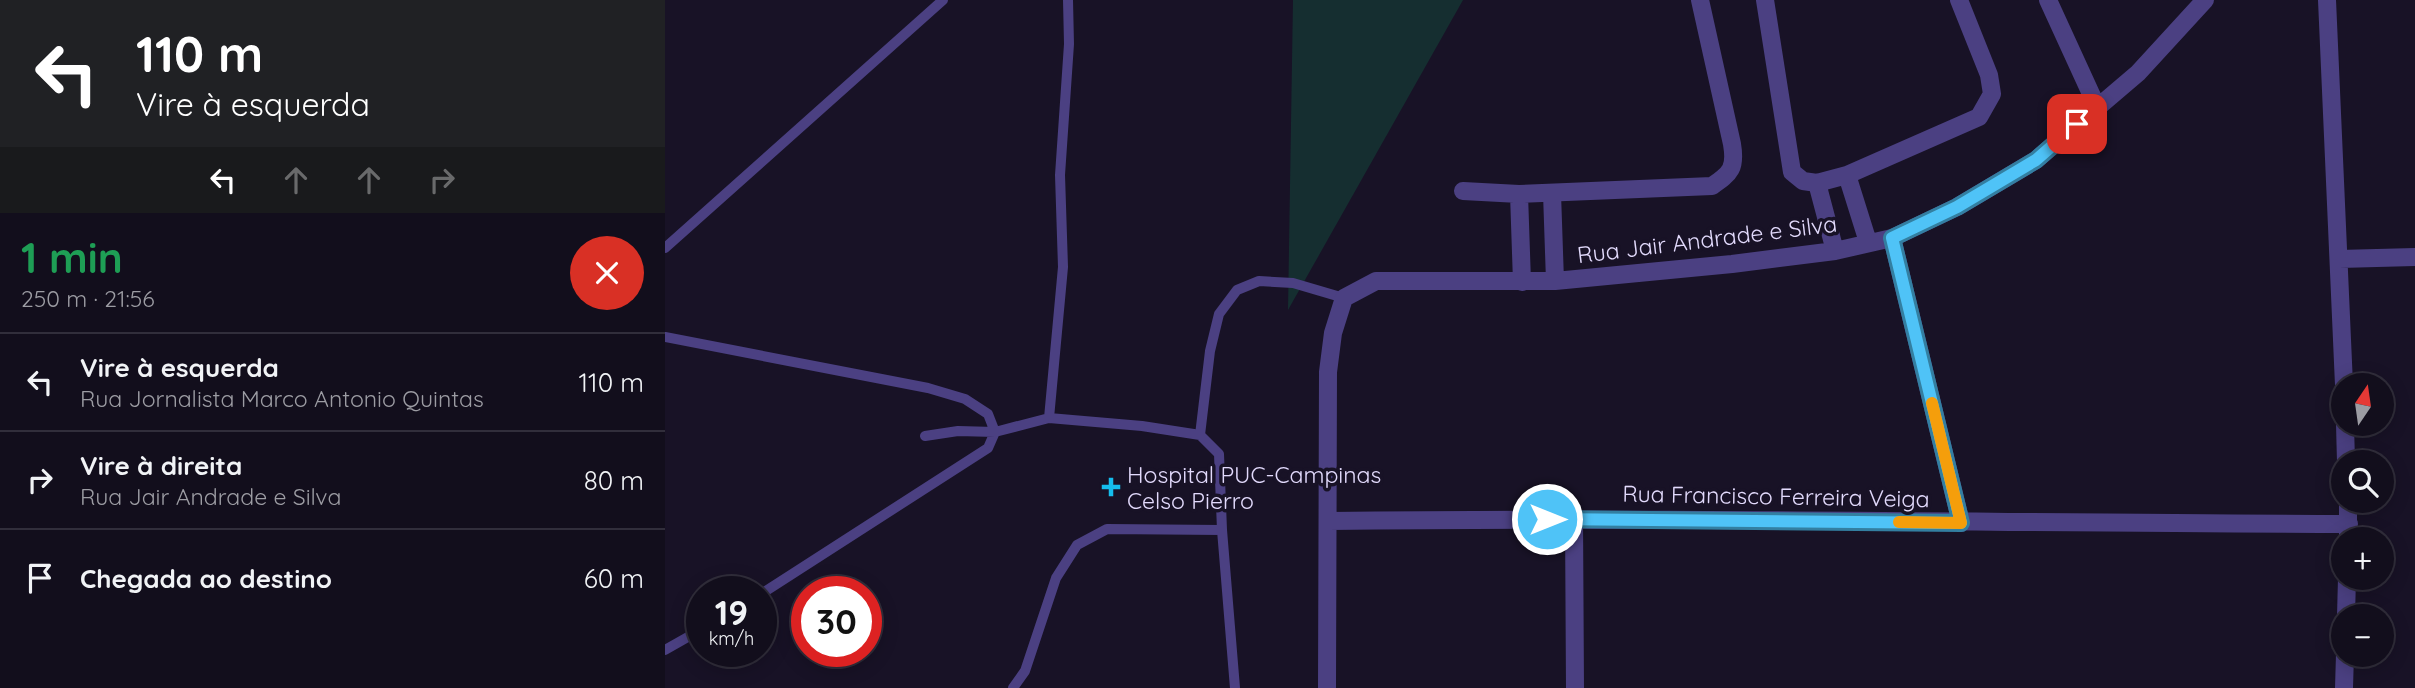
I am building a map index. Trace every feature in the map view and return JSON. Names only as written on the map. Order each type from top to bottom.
[{"type":"street","points":[[1463,191],[1518,194],[1712,186],[1728,175],[1734,160],[1732,144],[1700,0]]},
{"type":"street","points":[[1765,0],[1792,172],[1803,181],[1817,183],[1847,175],[1979,117],[1993,94],[1989,75],[1959,0]]},
{"type":"street","points":[[2048,0],[2097,107]]},
{"type":"street","name":"Rua Jair Andrade e Silva","points":[[1344,298],[1376,281],[1555,281],[1835,251],[1892,238],[1957,207],[2036,160],[2139,73],[2205,0]]},
{"type":"street","points":[[2327,0],[2344,373]]},
{"type":"street","points":[[1847,175],[1868,242]]},
{"type":"street","points":[[1817,183],[1835,251]]},
{"type":"street","points":[[1552,193],[1555,281]]},
{"type":"street","points":[[1518,194],[1522,282]]},
{"type":"street","points":[[1892,238],[1961,523]]},
{"type":"street","points":[[2339,259],[2415,257]]},
{"type":"street","points":[[1327,688],[1328,372],[1333,333],[1344,298]]},
{"type":"street","points":[[1574,518],[1575,688]]},
{"type":"street","name":"Rua Francisco Ferreira Veiga","points":[[1329,521],[1574,518],[2331,531]]},
{"type":"street","points":[[2344,688],[2345,667]]},
{"type":"lane","points":[[665,248],[943,0]]},
{"type":"lane","points":[[1049,418],[1063,267],[1059,175],[1069,44],[1068,0]]},
{"type":"lane","points":[[1200,435],[1210,351],[1219,314],[1237,290],[1259,281],[1293,283],[1344,298]]},
{"type":"lane","points":[[665,337],[928,388],[965,399],[988,414],[995,432],[988,448],[777,584]]},
{"type":"lane","points":[[925,436],[958,431],[995,432],[1049,418],[1142,426],[1200,435],[1219,454],[1235,688]]},
{"type":"lane","points":[[1013,688],[1025,671],[1056,578],[1077,545],[1107,529],[1223,530]]},
{"type":"lane","points":[[665,650],[686,638]]},
{"type":"green space","points":[[1293,0],[1463,0],[1288,310]]},
{"type":"slow traffic","points":[[1899,522],[1961,523],[1932,403]]},
{"type":"place","name":"Hospital PUC-Campinas Celso Pierro","points":[[1111,487]]},
{"type":"route","points":[[1547,519],[1961,523],[1892,238],[1957,207],[2036,160],[2077,124]]}]
